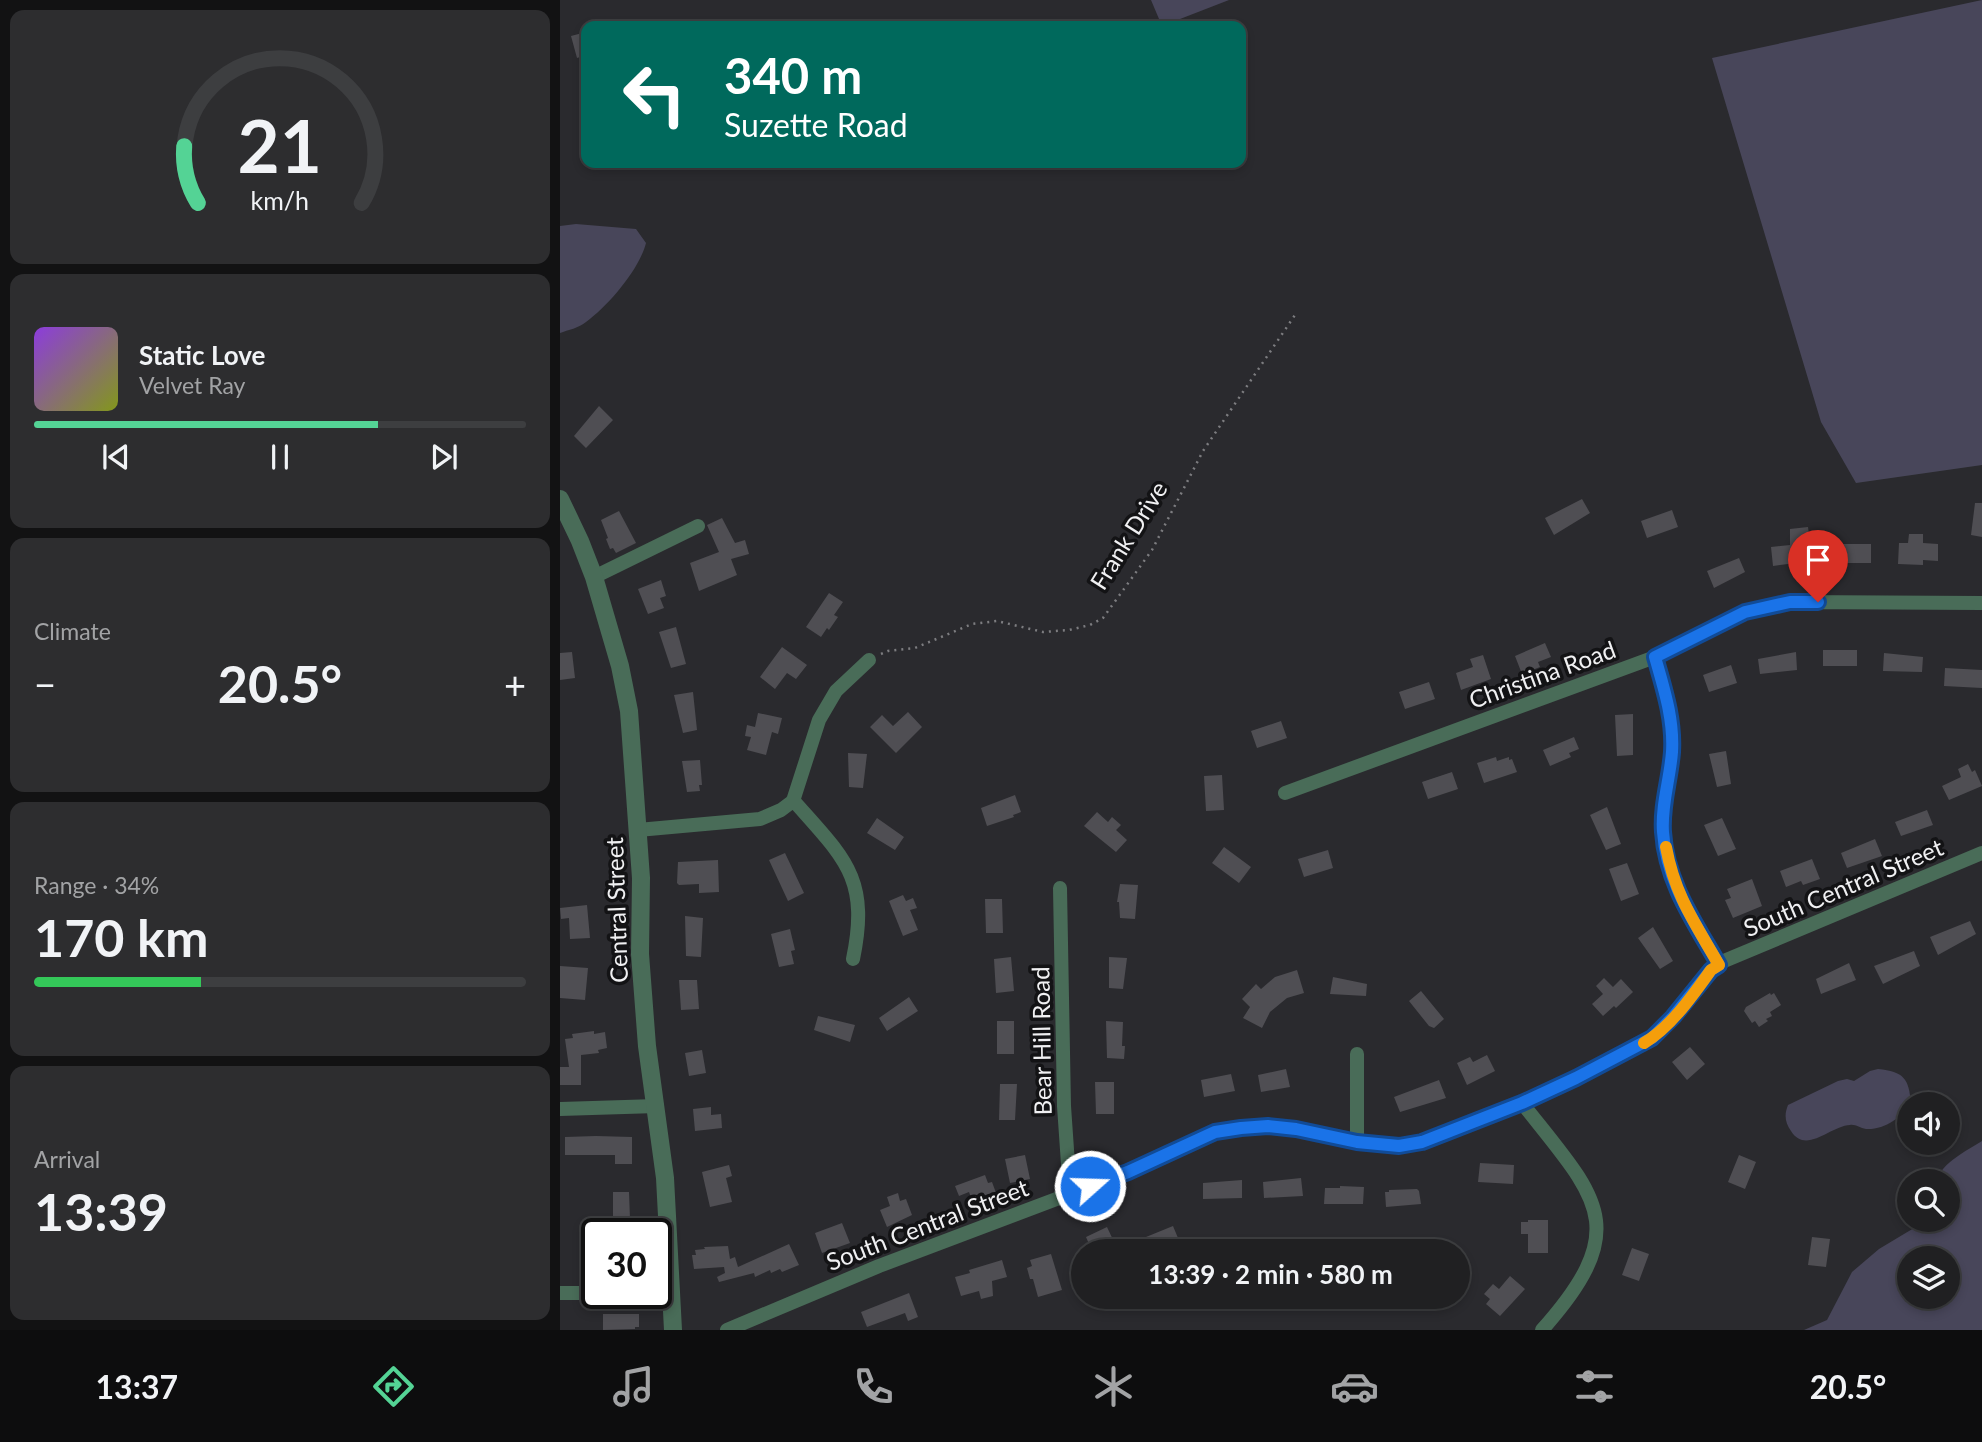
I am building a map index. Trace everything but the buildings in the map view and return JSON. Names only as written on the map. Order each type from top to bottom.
[{"type":"street","name":"Central Street","points":[[560,499],[594,577],[620,666],[629,711],[641,878],[641,968],[665,1178],[665,1218]]},
{"type":"street","points":[[594,577],[698,526]]},
{"type":"street","name":"Christina Road","points":[[1284,793],[1655,657],[1745,612],[1790,602],[1982,603]]},
{"type":"street","points":[[1655,657],[1670,709],[1672,753],[1665,791],[1663,833],[1671,875],[1684,906],[1719,965]]},
{"type":"street","points":[[638,830],[760,819],[781,810],[793,800],[819,720],[836,691],[869,660]]},
{"type":"street","points":[[793,800],[839,853],[854,879],[859,931],[853,959]]},
{"type":"street","name":"South Central Street","points":[[727,1330],[866,1271],[1128,1172],[1204,1137],[1228,1130],[1268,1126],[1357,1142],[1399,1146],[1422,1142],[1522,1103],[1652,1038],[1711,970],[1719,965],[1982,853]]},
{"type":"street","name":"Bear Hill Road","points":[[1060,888],[1065,1106],[1070,1193]]},
{"type":"street","points":[[1357,1054],[1357,1142]]},
{"type":"street","points":[[1522,1103],[1582,1180],[1591,1198],[1597,1224],[1595,1246],[1576,1289],[1542,1330]]},
{"type":"street","points":[[560,1108],[657,1106]]},
{"type":"street","points":[[560,1293],[581,1293]]},
{"type":"street","name":"Central Street","points":[[668,1309],[673,1330]]},
{"type":"path","name":"Frank Drive","points":[[869,660],[888,651],[915,648],[972,624],[997,621],[1043,632],[1069,630],[1090,625],[1103,618],[1152,550],[1215,431],[1255,377],[1295,315]]},
{"type":"shaded area","points":[[1151,0],[1229,0],[1175,21],[1160,21]]},
{"type":"shaded area","points":[[1982,0],[1982,465],[1856,483],[1821,422],[1712,58]]},
{"type":"shaded area","points":[[576,224],[636,229],[646,243],[630,276],[604,307],[583,324],[560,333],[560,226]]},
{"type":"shaded area","points":[[1878,1069],[1894,1072],[1907,1082],[1910,1092],[1897,1092],[1897,1118],[1873,1129],[1852,1125],[1842,1127],[1811,1140],[1797,1138],[1791,1131],[1786,1118],[1788,1105],[1838,1081],[1854,1081]]},
{"type":"shaded area","points":[[1982,1141],[1982,1330],[1804,1330],[1827,1320],[1852,1272],[1879,1249],[1907,1232],[1960,1232],[1960,1169],[1943,1169]]},
{"type":"slow traffic","points":[[1644,1043],[1673,1017],[1711,970],[1719,965],[1684,906],[1671,875],[1666,847]]},
{"type":"route","points":[[1090,1186],[1128,1172],[1215,1132],[1241,1128],[1268,1126],[1296,1129],[1357,1142],[1399,1146],[1422,1142],[1522,1103],[1652,1038],[1711,970],[1719,965],[1684,906],[1671,875],[1663,833],[1665,791],[1672,753],[1670,709],[1655,657],[1745,612],[1790,602],[1818,602]]}]
